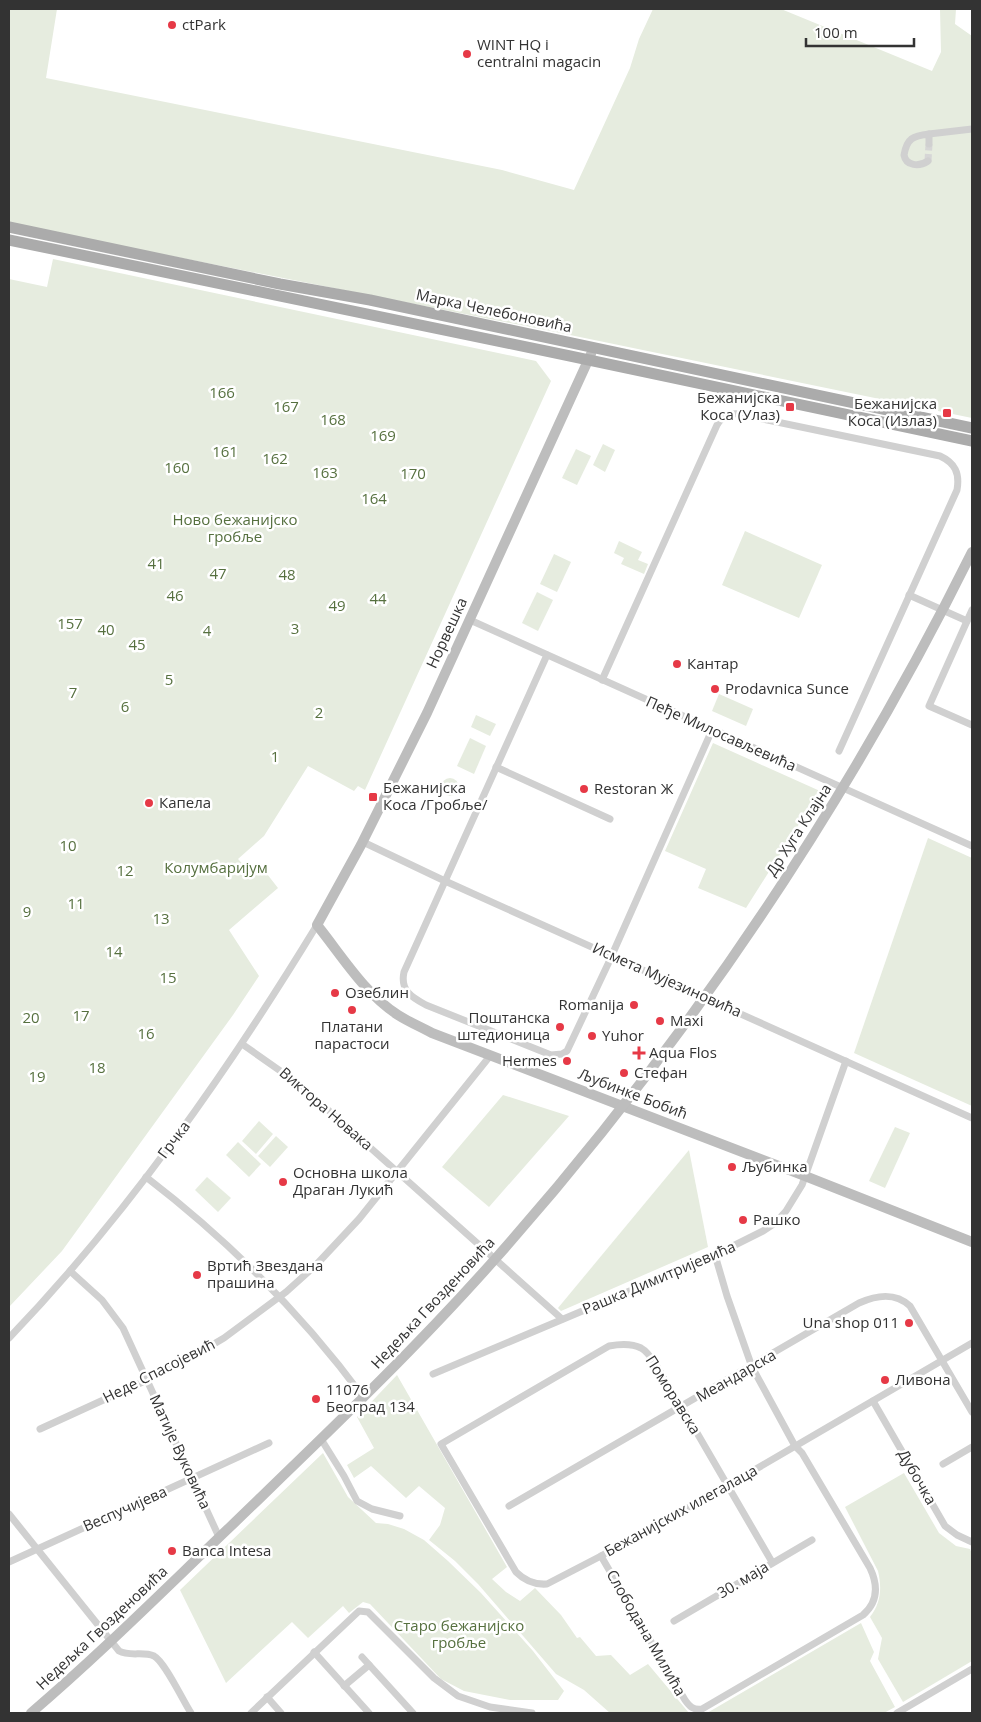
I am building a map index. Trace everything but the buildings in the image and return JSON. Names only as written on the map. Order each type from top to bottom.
[{"type":"main road","name":"Марка Челебоновића","points":[[9,227],[589,360],[972,441]]},
{"type":"main road","name":"Марка Челебоновића","points":[[9,240],[279,289],[370,300],[972,428]]},
{"type":"main road","name":"Норвешка","points":[[317,925],[363,842],[427,713],[594,348]]},
{"type":"main road","name":"Др Хуга Клајна","points":[[624,1106],[705,998],[776,894],[843,789],[892,705],[972,552]]},
{"type":"main road","name":"Љубинке Бобић","points":[[317,925],[363,984],[392,1010],[432,1033],[972,1242]]},
{"type":"main road","name":"Недељка Гвозденовића","points":[[32,1713],[111,1641],[364,1398],[495,1259],[624,1106]]},
{"type":"street","points":[[928,161],[924,164],[910,164],[906,162],[904,155],[911,138],[972,129]]},
{"type":"street","points":[[929,134],[929,144]]},
{"type":"street","points":[[602,680],[717,425],[728,414],[746,415],[940,456],[951,462],[958,472],[957,490],[839,751]]},
{"type":"street","points":[[909,595],[967,621]]},
{"type":"street","points":[[972,610],[929,706],[972,725]]},
{"type":"street","name":"Пеђе Милосављевића","points":[[470,620],[972,846]]},
{"type":"street","points":[[547,655],[420,934],[403,977],[404,986],[409,994],[426,1005],[551,1055],[562,1054],[567,1051],[712,730]]},
{"type":"street","points":[[496,767],[610,819]]},
{"type":"street","name":"Исмета Мујезиновића","points":[[363,842],[445,881],[972,1118]]},
{"type":"street","name":"Грчка","points":[[9,1338],[70,1271],[182,1130],[242,1044],[317,925]]},
{"type":"street","name":"Виктора Новака","points":[[242,1044],[299,1084],[562,1319]]},
{"type":"street","name":"Неде Спасојевић","points":[[40,1429],[185,1361],[224,1338],[280,1297],[336,1245],[398,1172],[490,1056]]},
{"type":"street","name":"Рашка Димитријевића","points":[[433,1374],[714,1255],[750,1238],[775,1223],[796,1197],[846,1061]]},
{"type":"street","points":[[146,1177],[219,1238],[280,1297],[364,1398]]},
{"type":"street","points":[[714,1255],[752,1367],[795,1446]]},
{"type":"street","name":"Матије Вуковића","points":[[70,1271],[102,1300],[120,1324],[220,1537]]},
{"type":"street","name":"Меандарска","points":[[509,1506],[859,1304],[880,1296],[890,1296],[904,1300],[910,1306],[972,1412]]},
{"type":"street","name":"Бежанијских илегалаца","points":[[441,1444],[513,1569],[522,1577],[536,1584],[547,1584],[727,1486],[972,1344]]},
{"type":"street","name":"Поморавска","points":[[441,1444],[609,1346],[633,1345],[642,1348],[649,1356],[676,1401],[682,1407],[772,1562]]},
{"type":"street","name":"Дубочка","points":[[872,1402],[945,1526],[956,1536],[972,1542]]},
{"type":"street","points":[[321,1439],[357,1501],[372,1510],[400,1516]]},
{"type":"street","name":"Веспучијева","points":[[9,1562],[268,1443]]},
{"type":"street","name":"Слободана Милића","points":[[601,1556],[685,1700],[693,1708],[702,1708],[863,1615],[874,1601],[875,1582],[870,1568],[802,1453],[795,1446]]},
{"type":"street","points":[[943,1464],[972,1447]]},
{"type":"street","points":[[9,1514],[122,1653],[150,1655],[158,1659],[191,1713]]},
{"type":"street","name":"30. маја","points":[[674,1621],[812,1540]]},
{"type":"street","points":[[251,1713],[314,1652],[359,1611],[364,1610],[434,1678],[458,1696],[490,1707],[532,1713]]},
{"type":"street","points":[[314,1652],[369,1713]]},
{"type":"street","points":[[362,1657],[413,1713]]},
{"type":"street","points":[[344,1686],[369,1665]]},
{"type":"street","points":[[897,1713],[910,1710],[972,1669]]},
{"type":"street","points":[[267,1697],[281,1713]]},
{"type":"green space","points":[[9,9],[57,9],[46,78],[502,170],[574,190],[630,68],[639,39],[653,9],[781,9],[932,71],[941,52],[940,9],[956,9],[955,24],[972,36],[972,418],[541,329],[9,224]]},
{"type":"green space","name":"Ново бежанијско гробље","points":[[53,259],[536,361],[551,381],[365,790],[358,786],[354,791],[308,766],[264,836],[238,859],[250,872],[260,865],[278,888],[229,930],[259,976],[233,1015],[62,1251],[9,1307],[9,279],[47,287]]},
{"type":"green space","points":[[603,444],[615,450],[605,472],[593,465]]},
{"type":"green space","points":[[576,449],[591,456],[577,485],[562,478]]},
{"type":"green space","points":[[745,531],[822,565],[799,618],[722,585]]},
{"type":"green space","points":[[619,541],[642,552],[638,560],[648,564],[644,574],[621,564],[624,558],[614,553]]},
{"type":"green space","points":[[554,554],[571,562],[557,592],[540,584]]},
{"type":"green space","points":[[537,592],[553,600],[538,631],[522,623]]},
{"type":"green space","points":[[719,694],[753,709],[746,726],[712,711]]},
{"type":"green space","points":[[476,715],[496,724],[490,736],[471,727]]},
{"type":"green space","points":[[470,738],[486,746],[474,774],[457,766]]},
{"type":"green space","points":[[713,743],[820,791],[746,908],[698,888],[706,869],[665,851]]},
{"type":"green space","points":[[450,778],[456,781],[459,787],[456,793],[450,796],[444,793],[441,787],[444,781]]},
{"type":"green space","points":[[928,838],[972,858],[972,1106],[854,1053]]},
{"type":"green space","points":[[503,1095],[569,1116],[489,1207],[442,1167]]},
{"type":"green space","points":[[259,1121],[273,1134],[256,1154],[242,1141]]},
{"type":"green space","points":[[895,1127],[910,1133],[885,1188],[869,1181]]},
{"type":"green space","points":[[276,1136],[288,1147],[270,1167],[258,1156]]},
{"type":"green space","points":[[238,1142],[261,1164],[249,1177],[226,1155]]},
{"type":"green space","points":[[689,1150],[708,1247],[561,1311],[558,1308]]},
{"type":"green space","points":[[207,1177],[231,1198],[218,1212],[195,1190]]},
{"type":"green space","points":[[397,1375],[507,1567],[492,1579],[506,1592],[520,1601],[535,1588],[561,1615],[577,1638],[580,1637],[596,1656],[611,1655],[630,1675],[648,1664],[689,1713],[610,1713],[584,1690],[556,1674],[478,1584],[455,1561],[429,1540],[440,1525],[445,1508],[419,1486],[406,1498],[371,1466],[354,1478],[347,1465],[374,1448],[357,1417]]},
{"type":"green space","name":"Старо бежанијско гробље","points":[[323,1453],[348,1497],[376,1523],[388,1524],[404,1529],[424,1540],[481,1593],[533,1651],[564,1691],[558,1700],[510,1700],[464,1691],[441,1679],[370,1604],[363,1602],[349,1613],[343,1606],[308,1638],[292,1622],[226,1683],[180,1590]]},
{"type":"green space","points":[[904,1473],[939,1533],[956,1546],[970,1549],[972,1554],[972,1661],[903,1702],[878,1659],[882,1638],[870,1617],[874,1612],[880,1595],[878,1571],[845,1507]]},
{"type":"green space","points":[[861,1623],[874,1652],[870,1661],[895,1707],[884,1713],[707,1713]]},
{"type":"tunnel","points":[[928,161],[929,144]]},
{"type":"place","name":"ctPark","points":[[172,25]]},
{"type":"place","name":"WINT HQ i centralni magacin","points":[[467,54]]},
{"type":"place","name":"Бежанијска Коса (Улаз)","points":[[790,407]]},
{"type":"place","name":"Бежанијска Коса (Излаз)","points":[[947,413]]},
{"type":"place","name":"Кантар","points":[[677,664]]},
{"type":"place","name":"Prodavnica Sunce","points":[[715,689]]},
{"type":"place","name":"Restoran Ж","points":[[584,789]]},
{"type":"place","name":"Бежанијска Коса /Гробље/","points":[[373,797]]},
{"type":"place","name":"Капела","points":[[149,803]]},
{"type":"place","name":"Озеблин","points":[[335,993]]},
{"type":"place","name":"Romanija","points":[[634,1005]]},
{"type":"place","name":"Платани парастоси","points":[[352,1010]]},
{"type":"place","name":"Maxi","points":[[660,1021]]},
{"type":"place","name":"Поштанска штедионица","points":[[560,1027]]},
{"type":"place","name":"Yuhor","points":[[592,1036]]},
{"type":"place","name":"Aqua Flos","points":[[639,1053]]},
{"type":"place","name":"Hermes","points":[[567,1061]]},
{"type":"place","name":"Стефан","points":[[624,1073]]},
{"type":"place","name":"Љубинка","points":[[732,1167]]},
{"type":"place","name":"Основна школа Драган Лукић","points":[[283,1182]]},
{"type":"place","name":"Рашко","points":[[743,1220]]},
{"type":"place","name":"Вртић Звездана прашина","points":[[197,1275]]},
{"type":"place","name":"Una shop 011","points":[[909,1323]]},
{"type":"place","name":"Ливона","points":[[885,1380]]},
{"type":"place","name":"11076 Београд 134","points":[[316,1399]]},
{"type":"place","name":"Banca Intesa","points":[[172,1551]]},
{"type":"park label","name":"166","points":[[222,393]]},
{"type":"park label","name":"167","points":[[286,407]]},
{"type":"park label","name":"168","points":[[333,420]]},
{"type":"park label","name":"169","points":[[383,436]]},
{"type":"park label","name":"161","points":[[225,452]]},
{"type":"park label","name":"162","points":[[275,459]]},
{"type":"park label","name":"160","points":[[177,468]]},
{"type":"park label","name":"163","points":[[325,473]]},
{"type":"park label","name":"170","points":[[413,474]]},
{"type":"park label","name":"164","points":[[374,499]]},
{"type":"park label","name":"41","points":[[156,564]]},
{"type":"park label","name":"47","points":[[218,574]]},
{"type":"park label","name":"48","points":[[287,575]]},
{"type":"park label","name":"46","points":[[175,596]]},
{"type":"park label","name":"44","points":[[378,599]]},
{"type":"park label","name":"49","points":[[337,606]]},
{"type":"park label","name":"157","points":[[70,624]]},
{"type":"park label","name":"3","points":[[295,629]]},
{"type":"park label","name":"40","points":[[106,630]]},
{"type":"park label","name":"4","points":[[207,631]]},
{"type":"park label","name":"45","points":[[137,645]]},
{"type":"park label","name":"5","points":[[169,680]]},
{"type":"park label","name":"7","points":[[73,693]]},
{"type":"park label","name":"6","points":[[125,707]]},
{"type":"park label","name":"2","points":[[319,713]]},
{"type":"park label","name":"1","points":[[275,757]]},
{"type":"park label","name":"10","points":[[68,846]]},
{"type":"park label","name":"Колумбаријум","points":[[216,868]]},
{"type":"park label","name":"12","points":[[125,871]]},
{"type":"park label","name":"11","points":[[76,904]]},
{"type":"park label","name":"9","points":[[27,912]]},
{"type":"park label","name":"13","points":[[161,919]]},
{"type":"park label","name":"14","points":[[114,952]]},
{"type":"park label","name":"15","points":[[168,978]]},
{"type":"park label","name":"17","points":[[81,1016]]},
{"type":"park label","name":"20","points":[[31,1018]]},
{"type":"park label","name":"16","points":[[146,1034]]},
{"type":"park label","name":"18","points":[[97,1068]]},
{"type":"park label","name":"19","points":[[37,1077]]}]
